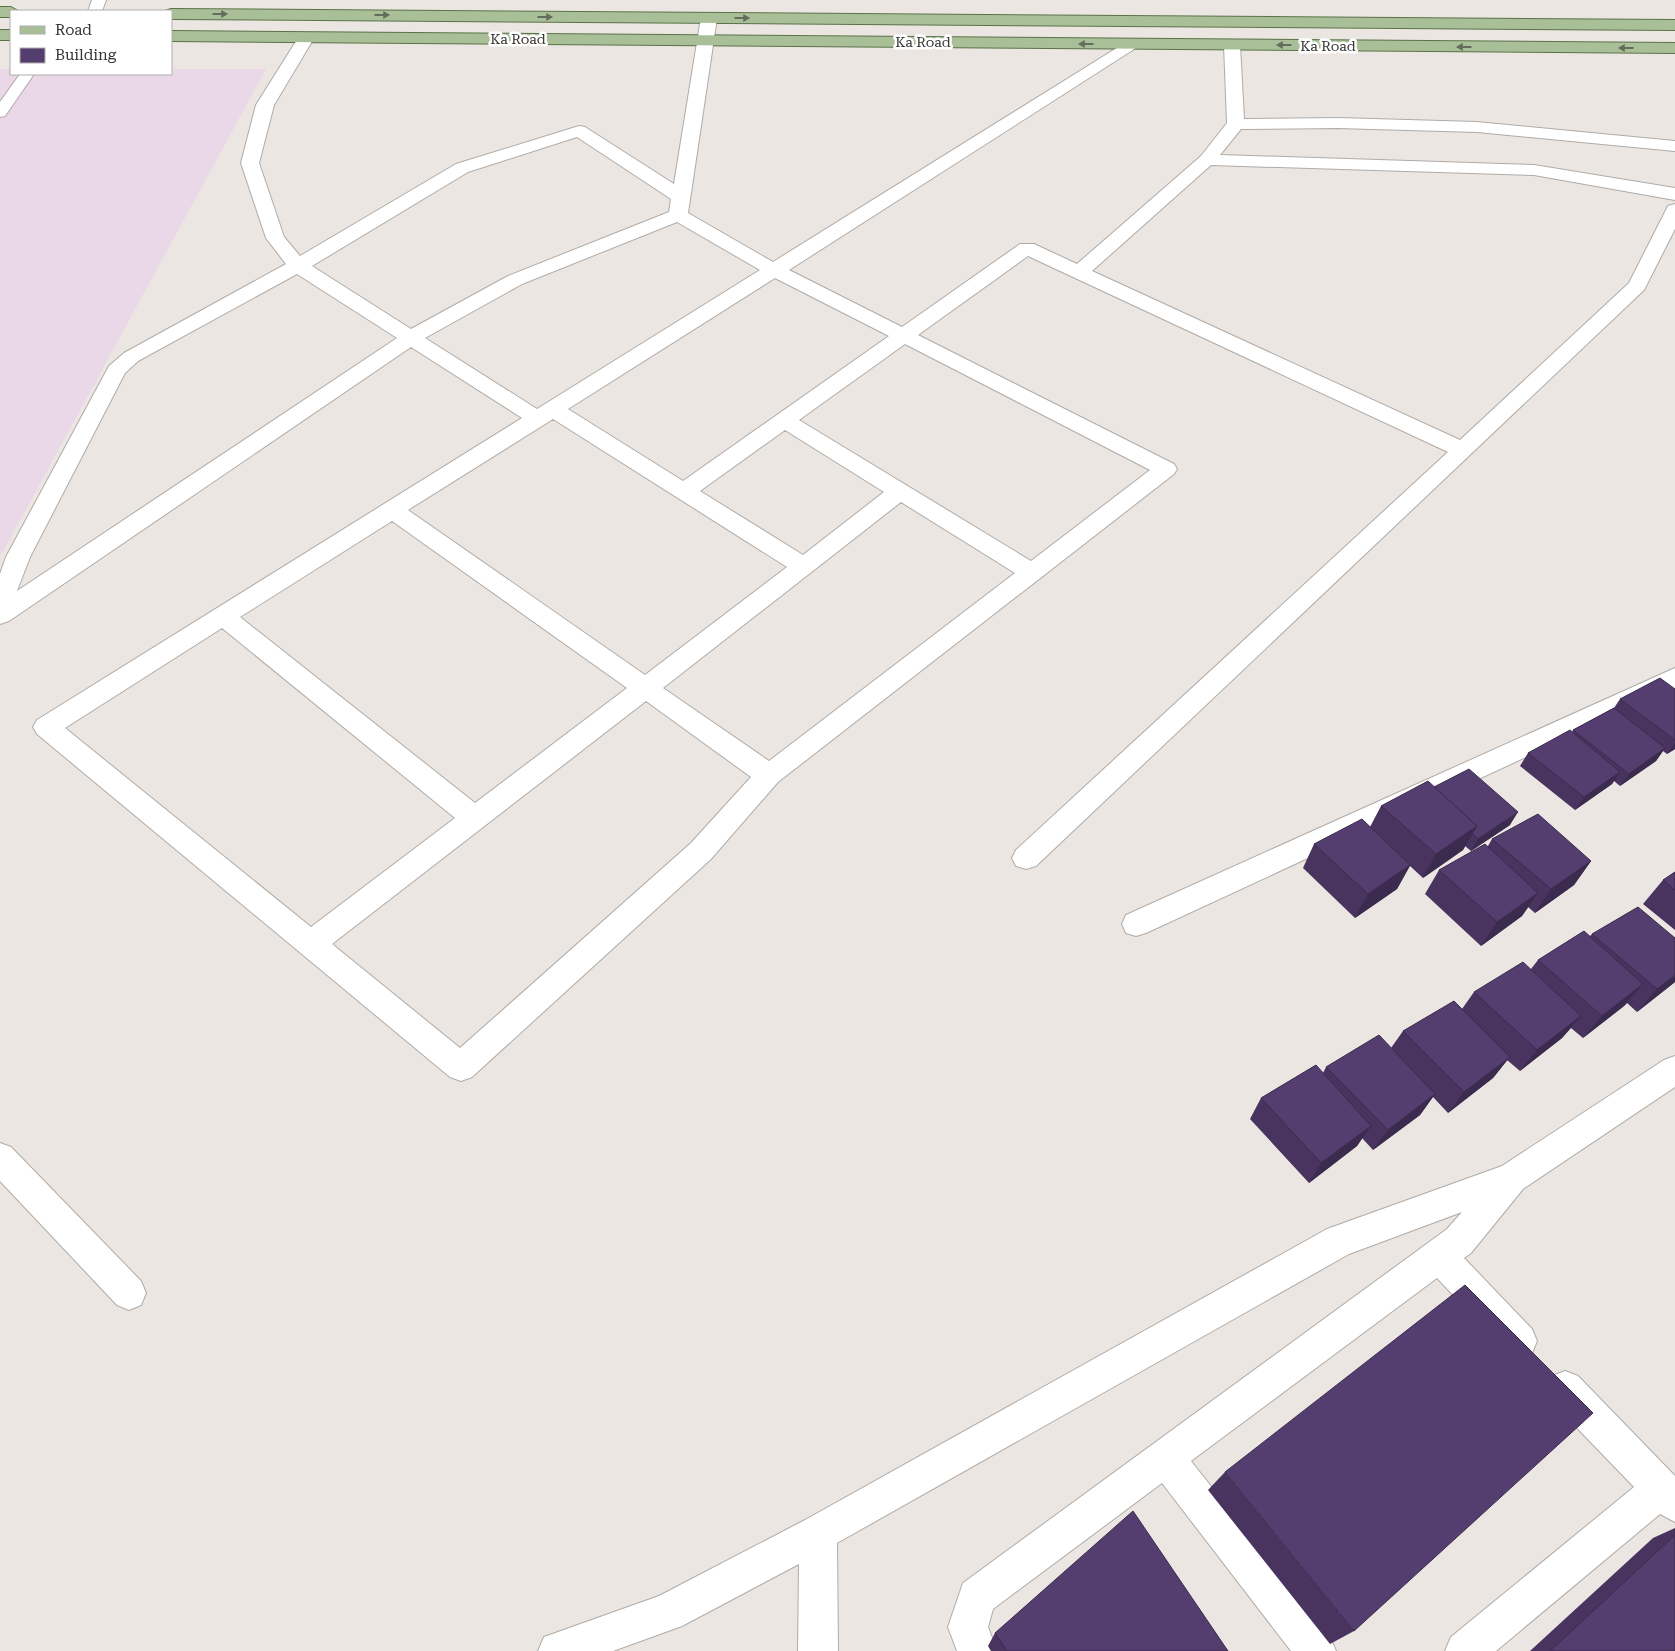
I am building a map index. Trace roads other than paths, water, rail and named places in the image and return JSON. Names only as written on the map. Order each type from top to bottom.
[{"type":"main road","name":"Ka Road","points":[[172,14],[1675,25]]},
{"type":"main road","name":"Ka Road","points":[[172,36],[1675,48]]},
{"type":"street","points":[[679,206],[709,18]]},
{"type":"street","points":[[306,38],[265,105],[250,163],[275,238],[298,266],[412,337],[684,491],[804,567]]},
{"type":"street","points":[[0,606],[18,558],[116,370],[132,357],[298,266],[462,168],[579,132],[679,206],[774,270],[1166,469],[769,775],[701,851],[461,1067],[46,728],[545,413],[774,270],[1134,44]]},
{"type":"street","points":[[1079,272],[1207,160],[1236,124],[1232,45]]},
{"type":"street","points":[[1236,124],[1338,123],[1477,127],[1675,146]]},
{"type":"street","points":[[1207,160],[1534,170],[1675,194]]},
{"type":"street","points":[[0,615],[412,337],[515,280],[679,206]]},
{"type":"street","points":[[1026,858],[1637,286],[1675,210]]},
{"type":"street","points":[[684,491],[1027,248],[1463,450]]},
{"type":"street","points":[[784,420],[1032,572]]},
{"type":"street","points":[[311,943],[900,492]]},
{"type":"street","points":[[392,510],[769,775]]},
{"type":"street","points":[[223,616],[475,819]]},
{"type":"street","points":[[1136,924],[1675,677]]},
{"type":"street","points":[[558,1651],[668,1612],[818,1533],[1339,1241],[1512,1178],[1675,1070]]},
{"type":"street","points":[[0,1158],[129,1293]]},
{"type":"street","points":[[977,1651],[968,1627],[977,1596],[1459,1241],[1512,1178]]},
{"type":"street","points":[[1439,1256],[1668,1496],[1465,1651]]},
{"type":"street","points":[[1166,1458],[1316,1651]]},
{"type":"street","points":[[818,1533],[818,1651]]},
{"type":"lane","points":[[0,113],[26,75]]}]
